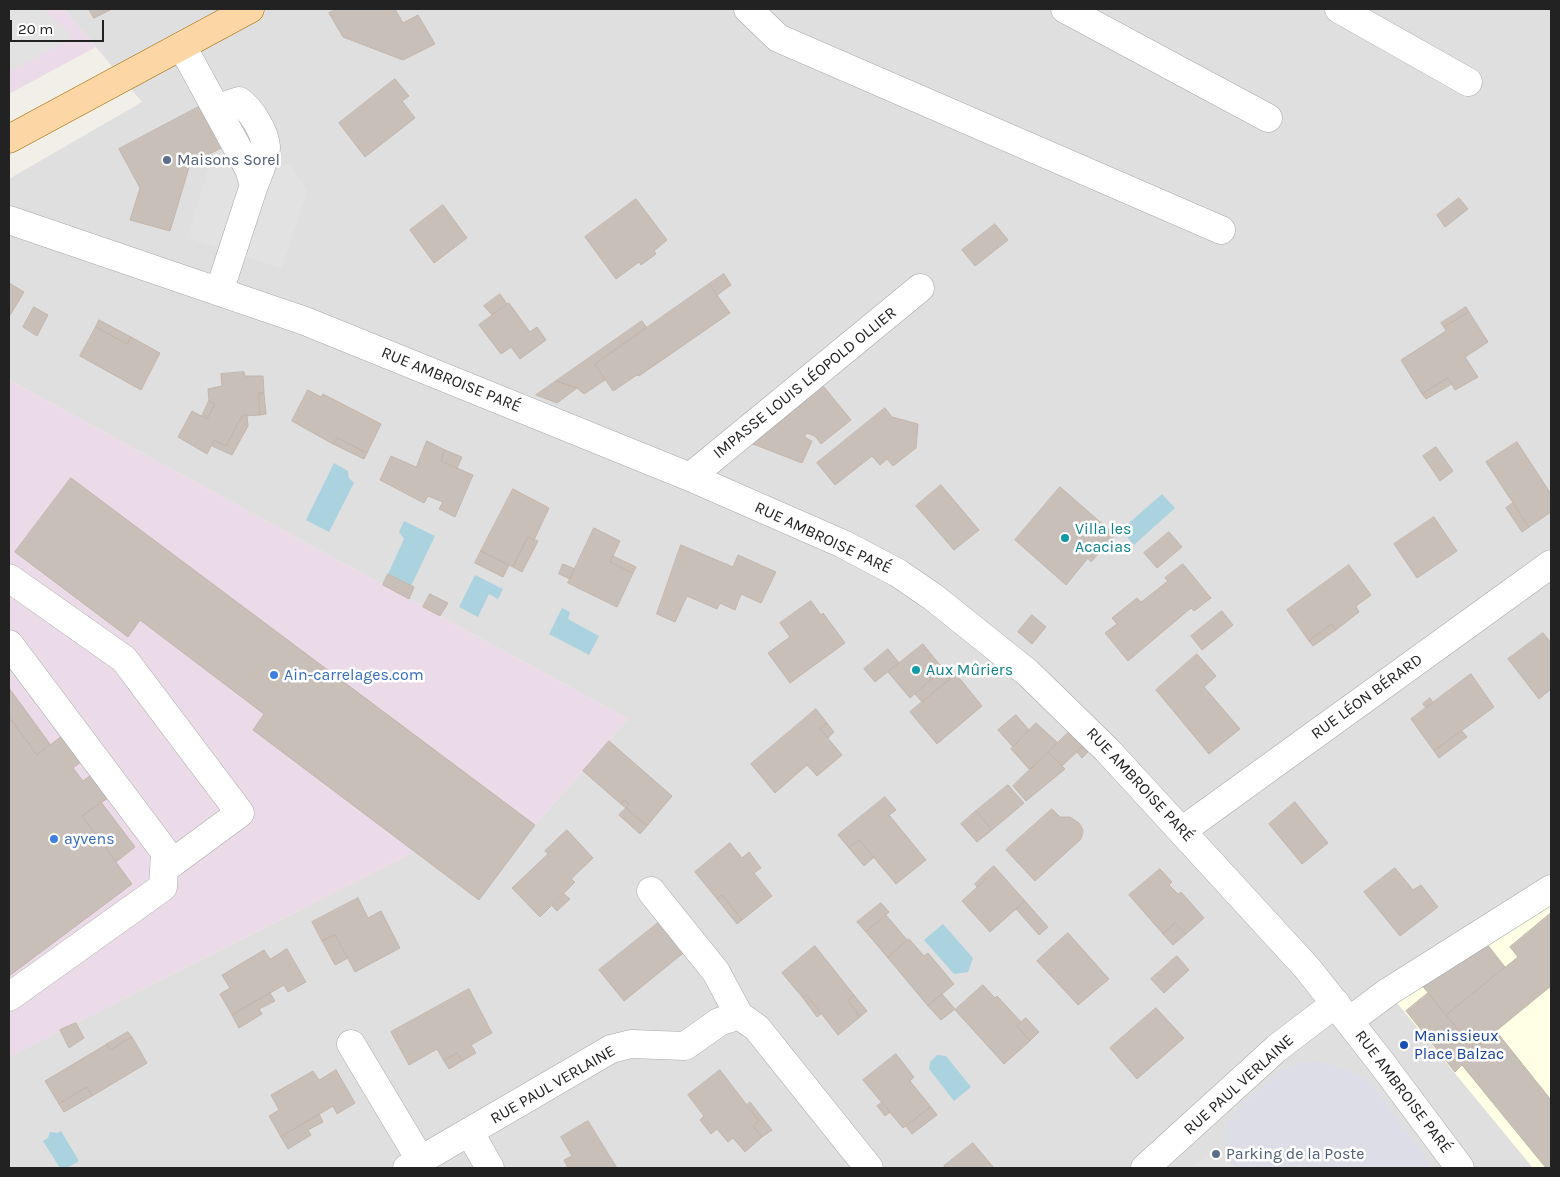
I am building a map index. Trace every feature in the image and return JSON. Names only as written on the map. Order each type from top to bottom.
[{"type":"main road","points":[[9,139],[250,9]]},
{"type":"street","points":[[748,9],[778,38],[1221,230]]},
{"type":"street","points":[[1066,9],[1268,118]]},
{"type":"street","points":[[1339,9],[1468,82]]},
{"type":"street","points":[[182,46],[249,168],[254,185]]},
{"type":"street","points":[[219,292],[266,148],[260,130],[248,107],[239,101],[227,105]]},
{"type":"street","name":"RUE AMBROISE PARÉ","points":[[9,220],[305,322],[690,477],[843,544],[898,573],[932,597],[1028,674],[1108,750],[1183,830],[1343,1012],[1460,1168]]},
{"type":"street","name":"IMPASSE LOUIS LÉOPOLD OLLIER","points":[[690,477],[920,288]]},
{"type":"street","name":"RUE LÉON BÉRARD","points":[[1183,830],[1551,564]]},
{"type":"street","points":[[9,578],[124,658],[240,813],[164,870]]},
{"type":"street","points":[[9,644],[164,852],[163,886],[9,997]]},
{"type":"street","name":"RUE PAUL VERLAINE","points":[[1145,1168],[1277,1048],[1343,1012],[1388,992],[1551,889]]},
{"type":"street","points":[[651,891],[716,972],[739,1015],[758,1028],[869,1168]]},
{"type":"street","name":"RUE PAUL VERLAINE","points":[[414,1164],[611,1049],[631,1044],[685,1046],[719,1022],[739,1015]]},
{"type":"street","points":[[351,1044],[414,1164]]},
{"type":"street","points":[[470,1133],[490,1168]]},
{"type":"shaded area","points":[[9,9],[64,9],[96,47],[9,94]]},
{"type":"shaded area","points":[[9,9],[43,9],[73,37],[9,72]]},
{"type":"shaded area","points":[[64,9],[1551,9],[1551,1168],[9,1168],[9,1057],[414,852],[535,825],[628,719],[9,380],[9,179],[142,102]]},
{"type":"shaded area","points":[[230,153],[270,174],[290,162],[307,192],[282,268],[187,238],[210,162]]},
{"type":"shaded area","points":[[9,380],[628,719],[535,825],[479,900],[414,852],[9,1057]]},
{"type":"shaded area","points":[[1551,876],[1551,1168],[1533,1168],[1388,992]]},
{"type":"shaded area","points":[[1318,1061],[1361,1075],[1377,1091],[1433,1168],[1235,1168],[1229,1162],[1225,1145],[1225,1129],[1236,1110],[1278,1072],[1298,1063]]},
{"type":"shaded area","name":"Parking de la Poste","points":[[1217,1147],[1235,1168],[1192,1168]]},
{"type":"water","points":[[334,463],[348,471],[349,478],[354,483],[329,532],[306,520]]},
{"type":"water","points":[[1162,494],[1175,508],[1134,545],[1121,530]]},
{"type":"water","points":[[404,521],[435,536],[411,586],[388,574],[404,539],[399,532]]},
{"type":"water","points":[[475,575],[503,589],[498,599],[489,594],[478,617],[459,607]]},
{"type":"water","points":[[562,608],[570,612],[568,619],[599,636],[589,655],[549,634]]},
{"type":"water","points":[[943,924],[973,958],[968,972],[954,974],[924,940]]},
{"type":"water","points":[[937,1055],[946,1056],[971,1087],[954,1101],[929,1069],[930,1062]]},
{"type":"water","points":[[61,1131],[79,1161],[67,1168],[60,1168],[43,1141],[48,1138],[50,1132],[57,1133]]},
{"type":"building","points":[[89,9],[112,9],[94,18]]},
{"type":"building","points":[[337,9],[395,9],[403,23],[418,15],[435,44],[403,60],[343,37],[329,13]]},
{"type":"building","points":[[395,79],[409,96],[402,101],[415,118],[365,157],[339,123]]},
{"type":"building","points":[[206,103],[229,144],[190,164],[170,231],[130,220],[140,188],[119,149]]},
{"type":"building","points":[[1459,198],[1468,209],[1445,227],[1437,215]]},
{"type":"building","points":[[636,199],[667,240],[654,251],[656,254],[641,265],[639,262],[616,279],[585,237]]},
{"type":"building","points":[[443,205],[467,238],[434,263],[410,230]]},
{"type":"building","points":[[995,224],[1008,240],[975,266],[962,250]]},
{"type":"building","points":[[724,274],[731,285],[717,295],[709,284]]},
{"type":"building","points":[[9,283],[24,292],[9,317]]},
{"type":"building","points":[[709,284],[730,313],[639,376],[637,375],[613,391],[595,364]]},
{"type":"building","points":[[500,294],[507,304],[492,315],[484,306]]},
{"type":"building","points":[[509,303],[530,332],[537,327],[546,340],[520,359],[511,347],[501,354],[479,325]]},
{"type":"building","points":[[34,307],[48,315],[37,336],[23,327]]},
{"type":"building","points":[[1466,307],[1469,312],[1444,327],[1441,323]]},
{"type":"building","points":[[1469,312],[1488,342],[1465,357],[1478,377],[1455,390],[1448,378],[1422,394],[1401,360],[1446,331],[1444,327]]},
{"type":"building","points":[[99,320],[131,337],[127,344],[96,327]]},
{"type":"building","points":[[642,321],[647,328],[595,364],[605,380],[584,394],[577,388],[556,381]]},
{"type":"building","points":[[96,327],[127,344],[131,337],[160,353],[141,390],[80,356]]},
{"type":"building","points":[[244,372],[245,376],[263,376],[264,393],[259,393],[260,415],[242,416],[226,446],[214,440],[207,454],[178,437],[192,411],[207,419],[215,404],[209,401],[208,389],[222,386],[221,374]]},
{"type":"building","points":[[1448,378],[1452,384],[1426,399],[1422,394]]},
{"type":"building","points":[[556,381],[577,388],[557,403],[536,395]]},
{"type":"building","points":[[824,387],[851,420],[821,444],[815,436],[807,433],[804,437],[812,441],[802,463],[753,444]]},
{"type":"building","points":[[308,390],[321,397],[323,394],[381,424],[367,453],[337,438],[333,444],[292,421]]},
{"type":"building","points":[[259,393],[264,393],[266,414],[260,415]]},
{"type":"building","points":[[209,401],[215,404],[207,419],[202,416]]},
{"type":"building","points":[[885,408],[892,417],[918,424],[916,448],[893,466],[887,459],[880,465],[872,456],[835,485],[817,463]]},
{"type":"building","points":[[247,415],[248,426],[232,455],[212,446],[214,440],[226,446],[242,416]]},
{"type":"building","points":[[337,438],[367,453],[364,459],[333,444]]},
{"type":"building","points":[[427,441],[445,450],[441,461],[473,475],[455,517],[439,509],[443,502],[428,496],[424,503],[380,480],[391,456],[416,467]]},
{"type":"building","points":[[1517,442],[1551,494],[1551,512],[1529,527],[1486,462]]},
{"type":"building","points":[[1436,447],[1453,471],[1440,481],[1423,456]]},
{"type":"building","points":[[445,450],[462,457],[457,468],[441,461]]},
{"type":"building","name":"Ain-carrelages.com","points":[[71,478],[535,825],[479,900],[253,730],[264,714],[140,620],[128,637],[15,552]]},
{"type":"building","points":[[941,485],[979,530],[954,550],[916,506]]},
{"type":"building","name":"Villa les Acacias","points":[[1060,487],[1115,535],[1091,562],[1088,558],[1066,585],[1015,540]]},
{"type":"building","points":[[513,489],[549,508],[534,540],[528,537],[513,567],[481,551]]},
{"type":"building","points":[[1513,503],[1529,527],[1522,532],[1506,508]]},
{"type":"building","points":[[1434,517],[1457,551],[1417,578],[1394,544]]},
{"type":"building","points":[[594,528],[620,541],[610,562],[633,573],[617,607],[568,583]]},
{"type":"building","points":[[1169,532],[1182,547],[1157,568],[1144,553]]},
{"type":"building","points":[[528,537],[538,541],[522,572],[513,567]]},
{"type":"building","points":[[681,545],[733,567],[738,555],[776,572],[761,603],[741,594],[735,610],[720,603],[717,609],[687,596],[675,622],[657,614]]},
{"type":"building","points":[[481,551],[509,565],[503,577],[475,563]]},
{"type":"building","points":[[613,556],[636,567],[633,573],[610,562]]},
{"type":"building","points":[[563,564],[575,569],[570,579],[559,574]]},
{"type":"building","points":[[1183,564],[1211,598],[1194,611],[1191,608],[1128,661],[1105,633],[1117,624],[1112,618],[1137,598],[1141,602],[1144,600],[1168,581],[1165,578]]},
{"type":"building","points":[[1349,565],[1371,595],[1356,606],[1359,612],[1336,630],[1332,624],[1309,641],[1287,610]]},
{"type":"building","points":[[388,574],[414,587],[409,599],[383,585]]},
{"type":"building","points":[[430,594],[448,603],[440,616],[423,607]]},
{"type":"building","points":[[811,601],[821,615],[823,613],[845,643],[790,683],[768,653],[790,637],[780,623]]},
{"type":"building","points":[[1222,611],[1233,625],[1202,650],[1191,636]]},
{"type":"building","points":[[1032,615],[1046,627],[1032,644],[1018,632]]},
{"type":"building","points":[[1332,624],[1336,630],[1313,646],[1309,641]]},
{"type":"building","points":[[1543,633],[1551,643],[1551,689],[1539,699],[1508,659]]},
{"type":"building","name":"Aux Mûriers","points":[[923,644],[943,669],[910,698],[888,672]]},
{"type":"building","points":[[888,649],[899,663],[875,682],[864,669]]},
{"type":"building","points":[[1197,654],[1216,676],[1204,687],[1240,729],[1209,754],[1156,690]]},
{"type":"building","points":[[946,667],[954,676],[922,702],[915,694]]},
{"type":"building","points":[[956,674],[982,706],[937,744],[910,712]]},
{"type":"building","points":[[1471,674],[1494,707],[1434,751],[1411,719]]},
{"type":"building","points":[[9,688],[50,744],[37,755],[9,717]]},
{"type":"building","points":[[1430,698],[1433,703],[1426,708],[1423,704]]},
{"type":"building","points":[[816,709],[827,723],[820,729],[842,755],[817,776],[807,765],[775,793],[751,764]]},
{"type":"building","points":[[1016,715],[1029,730],[1013,747],[998,730]]},
{"type":"building","name":"ayvens","points":[[9,717],[37,755],[62,736],[81,762],[73,768],[83,781],[91,775],[108,798],[82,816],[132,884],[9,976]]},
{"type":"building","points":[[827,723],[834,732],[828,738],[820,729]]},
{"type":"building","points":[[1036,723],[1058,743],[1030,770],[1011,749]]},
{"type":"building","points":[[1462,731],[1467,737],[1439,758],[1434,751]]},
{"type":"building","points":[[1069,732],[1083,746],[1062,766],[1048,752]]},
{"type":"building","points":[[609,741],[672,796],[647,826],[626,808],[629,804],[624,800],[621,804],[583,771]]},
{"type":"building","points":[[1083,746],[1088,752],[1082,758],[1077,752]]},
{"type":"building","points":[[1048,752],[1065,769],[1026,801],[1013,786]]},
{"type":"building","points":[[1008,785],[1024,803],[992,830],[976,811]]},
{"type":"building","points":[[885,797],[896,810],[889,815],[926,860],[896,884],[859,840],[849,848],[838,835]]},
{"type":"building","points":[[624,800],[629,804],[626,808],[621,804]]},
{"type":"building","points":[[101,802],[135,847],[116,862],[82,816]]},
{"type":"building","points":[[1295,802],[1328,843],[1302,864],[1269,824]]},
{"type":"building","points":[[626,808],[647,826],[640,834],[619,815]]},
{"type":"building","points":[[1052,809],[1060,817],[1070,817],[1079,823],[1083,830],[1082,836],[1080,840],[1035,881],[1006,850]]},
{"type":"building","points":[[976,811],[992,830],[977,842],[961,824]]},
{"type":"building","points":[[567,830],[593,858],[571,879],[575,882],[540,917],[512,888],[548,854],[545,851]]},
{"type":"building","points":[[859,840],[874,857],[864,866],[849,848]]},
{"type":"building","points":[[730,843],[742,858],[749,852],[761,868],[754,873],[772,896],[742,920],[722,895],[717,899],[695,872]]},
{"type":"building","points":[[994,866],[1025,901],[990,932],[962,901],[986,879],[983,876]]},
{"type":"building","points":[[1395,868],[1413,890],[1421,885],[1438,907],[1400,936],[1364,892]]},
{"type":"building","points":[[1160,869],[1172,882],[1169,885],[1178,894],[1181,892],[1204,918],[1186,934],[1175,923],[1163,934],[1129,895]]},
{"type":"building","points":[[983,876],[986,879],[977,887],[975,884]]},
{"type":"building","points":[[563,893],[570,899],[557,911],[551,905]]},
{"type":"building","points":[[722,895],[742,920],[737,924],[717,899]]},
{"type":"building","points":[[358,898],[368,918],[381,911],[400,948],[355,972],[335,935],[322,941],[312,922]]},
{"type":"building","points":[[1025,901],[1048,927],[1039,935],[1016,909]]},
{"type":"building","points":[[881,903],[889,912],[866,932],[857,922]]},
{"type":"building","points":[[1551,913],[1551,986],[1474,1049],[1446,1015],[1518,957],[1510,947]]},
{"type":"building","points":[[886,915],[907,940],[888,958],[866,932]]},
{"type":"building","points":[[663,919],[687,950],[624,1001],[599,970]]},
{"type":"building","points":[[1175,923],[1186,934],[1173,945],[1163,934]]},
{"type":"building","points":[[1068,933],[1109,979],[1078,1005],[1037,961]]},
{"type":"building","points":[[335,935],[348,958],[335,965],[322,941]]},
{"type":"building","points":[[909,939],[924,956],[928,953],[954,984],[928,1006],[888,958]]},
{"type":"building","points":[[1486,943],[1505,967],[1446,1015],[1421,984]]},
{"type":"building","points":[[815,946],[854,995],[848,1001],[860,1017],[838,1035],[807,995],[803,998],[782,973]]},
{"type":"building","points":[[287,949],[306,982],[288,992],[284,985],[232,1015],[220,994],[230,988],[222,975],[264,950],[270,959]]},
{"type":"building","points":[[1177,956],[1189,970],[1164,993],[1151,979]]},
{"type":"building","points":[[983,985],[995,998],[997,996],[1021,1022],[1017,1026],[1030,1041],[1004,1064],[955,1010]]},
{"type":"building","points":[[469,989],[492,1033],[471,1045],[476,1053],[462,1061],[457,1053],[444,1061],[437,1049],[409,1065],[391,1032]]},
{"type":"building","points":[[270,993],[275,1001],[259,1009],[262,1014],[239,1028],[232,1015]]},
{"type":"building","points":[[1428,993],[1474,1049],[1496,1031],[1551,1100],[1551,1168],[1546,1168],[1462,1065],[1455,1072],[1406,1011]]},
{"type":"building","points":[[942,994],[955,1009],[941,1020],[928,1006]]},
{"type":"building","points":[[807,995],[821,1014],[817,1017],[803,998]]},
{"type":"building","points":[[854,995],[867,1011],[860,1017],[848,1001]]},
{"type":"building","points":[[1156,1008],[1184,1038],[1137,1079],[1110,1048]]},
{"type":"building","points":[[1026,1018],[1039,1032],[1030,1041],[1017,1026]]},
{"type":"building","points":[[76,1023],[84,1038],[69,1048],[60,1030]]},
{"type":"building","points":[[128,1032],[132,1037],[110,1050],[107,1044]]},
{"type":"building","points":[[132,1037],[147,1063],[92,1096],[87,1087],[59,1104],[45,1081],[107,1044],[110,1050]]},
{"type":"building","points":[[457,1053],[462,1061],[449,1069],[444,1061]]},
{"type":"building","points":[[896,1054],[914,1077],[910,1081],[931,1107],[903,1128],[863,1080]]},
{"type":"building","points":[[336,1070],[355,1103],[337,1114],[333,1106],[281,1137],[269,1116],[279,1110],[271,1095],[313,1071],[319,1080]]},
{"type":"building","points":[[720,1070],[759,1121],[753,1126],[762,1137],[745,1152],[733,1138],[728,1142],[717,1129],[711,1134],[700,1120],[704,1116],[688,1095]]},
{"type":"building","points":[[87,1087],[92,1096],[64,1112],[59,1104]]},
{"type":"building","points":[[750,1102],[772,1130],[762,1137],[753,1126],[759,1121],[746,1106]]},
{"type":"building","points":[[883,1102],[890,1112],[885,1116],[877,1106]]},
{"type":"building","points":[[931,1107],[937,1115],[912,1134],[906,1126]]},
{"type":"building","points":[[319,1114],[323,1122],[308,1130],[311,1135],[288,1149],[281,1137]]},
{"type":"building","points":[[588,1121],[617,1168],[568,1168],[564,1160],[572,1156],[561,1137]]},
{"type":"building","points":[[973,1143],[994,1168],[946,1168],[944,1166]]},
{"type":"place","name":"Maisons Sorel","points":[[167,160]]},
{"type":"place","name":"Villa les Acacias","points":[[1065,538]]},
{"type":"place","name":"Aux Mûriers","points":[[916,670]]},
{"type":"place","name":"Ain-carrelages.com","points":[[274,675]]},
{"type":"place","name":"ayvens","points":[[54,839]]},
{"type":"place","name":"Manissieux Place Balzac","points":[[1404,1045]]},
{"type":"place","name":"Parking de la Poste","points":[[1216,1154]]}]
